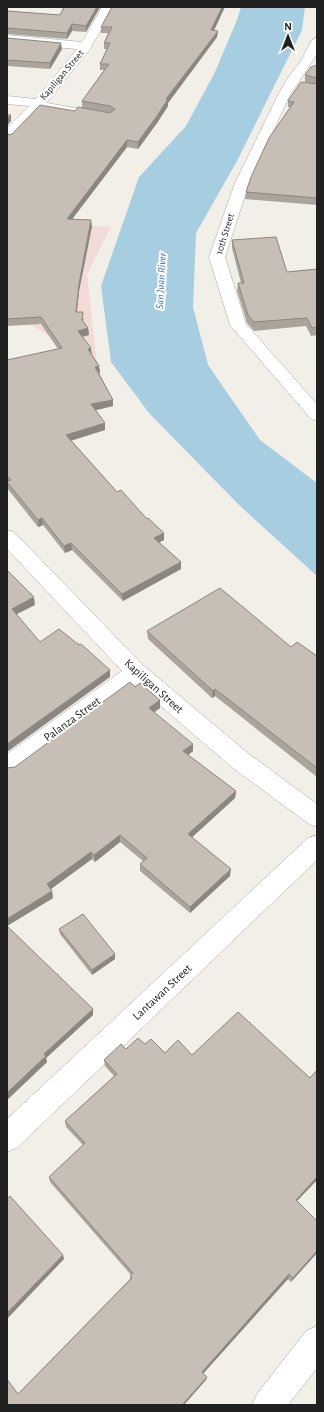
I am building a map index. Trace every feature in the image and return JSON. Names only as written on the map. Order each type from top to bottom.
[{"type":"street","name":"Kapiligan Street","points":[[7,136],[39,103],[86,46],[108,7]]},
{"type":"street","points":[[7,39],[86,46]]},
{"type":"street","name":"10th Street","points":[[317,41],[312,61],[294,82],[242,182],[217,257],[238,325],[317,415]]},
{"type":"street","points":[[7,100],[39,103]]},
{"type":"street","name":"Kapiligan Street","points":[[7,537],[136,672],[241,761],[317,817]]},
{"type":"street","name":"Palanza Street","points":[[7,766],[136,672]]},
{"type":"street","name":"Lantawan Street","points":[[7,1138],[317,845]]},
{"type":"street","points":[[268,1405],[317,1342]]},
{"type":"lane","points":[[39,103],[103,115]]},
{"type":"shaded area","points":[[22,223],[111,227],[88,273],[68,270],[87,274],[97,365],[25,321]]},
{"type":"water","name":"San Juan River","points":[[241,7],[305,7],[302,30],[237,161],[196,233],[193,307],[208,365],[260,440],[317,483],[317,576],[239,505],[149,413],[111,362],[101,286],[139,177],[186,126],[215,72]]},
{"type":"building","points":[[64,7],[97,7],[86,26],[72,24],[67,33],[7,28],[7,11],[60,15]]},
{"type":"building","points":[[112,7],[222,7],[211,30],[218,31],[166,99],[168,99],[138,142],[127,140],[67,219],[91,220],[79,284],[76,312],[83,312],[82,320],[88,328],[78,331],[91,348],[88,349],[99,366],[95,367],[113,400],[91,404],[105,423],[66,435],[117,492],[121,490],[147,519],[148,518],[164,533],[154,538],[181,562],[122,594],[71,543],[64,546],[42,518],[38,520],[7,482],[11,480],[7,476],[7,360],[62,348],[41,317],[7,319],[7,135],[12,134],[40,105],[75,111],[78,107],[110,113],[115,109],[110,106],[82,101],[109,64],[100,64],[110,43],[104,43],[112,27],[101,27]]},
{"type":"building","points":[[7,38],[61,43],[50,63],[7,60]]},
{"type":"building","points":[[317,65],[317,78],[305,75],[311,67]]},
{"type":"building","points":[[301,82],[317,84],[317,198],[246,192],[251,177],[269,138],[294,102],[288,101]]},
{"type":"building","points":[[276,237],[287,272],[317,269],[317,327],[312,328],[307,318],[254,322],[248,315],[238,283],[244,283],[232,240]]},
{"type":"building","points":[[7,570],[34,597],[12,609],[40,642],[59,629],[79,645],[81,644],[110,670],[7,744]]},
{"type":"building","points":[[220,588],[291,647],[297,642],[317,656],[317,768],[215,689],[213,691],[147,631]]},
{"type":"building","points":[[130,682],[135,687],[140,683],[160,700],[149,708],[193,744],[183,751],[236,791],[188,834],[231,869],[190,907],[140,864],[147,858],[120,835],[94,855],[91,852],[47,884],[52,891],[7,919],[7,768],[15,767]]},
{"type":"building","points":[[83,914],[115,954],[92,970],[59,929]]},
{"type":"building","points":[[7,926],[93,1009],[44,1054],[46,1056],[7,1093]]},
{"type":"building","points":[[238,1012],[310,1078],[317,1070],[317,1177],[296,1200],[317,1221],[317,1251],[293,1278],[289,1274],[202,1372],[207,1377],[182,1405],[7,1405],[7,1379],[18,1394],[132,1278],[130,1276],[133,1273],[49,1177],[85,1143],[65,1121],[117,1074],[104,1060],[121,1044],[126,1049],[138,1038],[145,1044],[151,1039],[165,1053],[178,1040],[192,1055]]},
{"type":"building","points":[[10,1196],[63,1255],[7,1313],[7,1199]]}]
